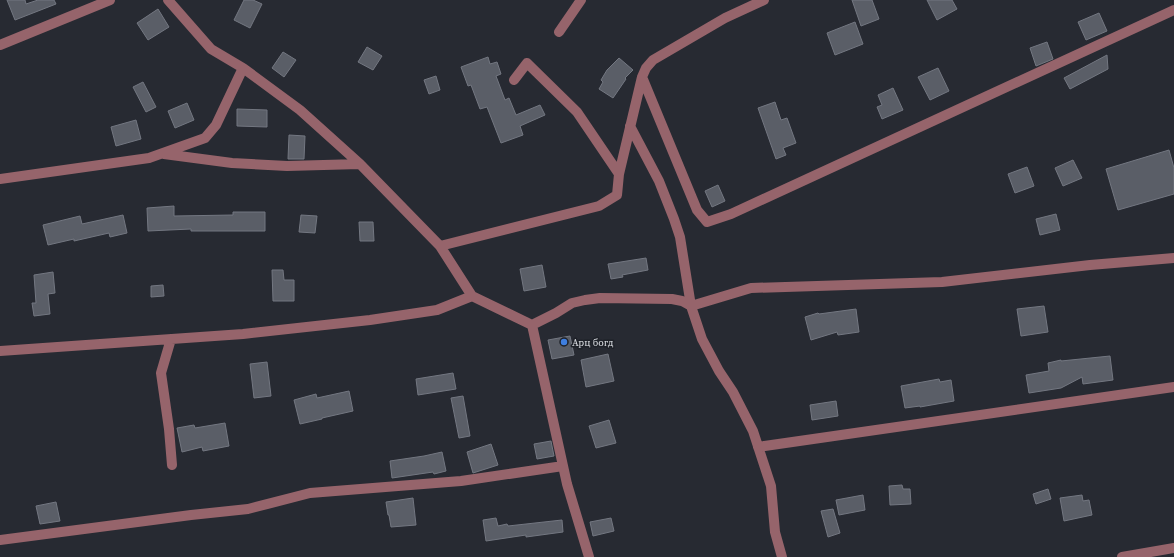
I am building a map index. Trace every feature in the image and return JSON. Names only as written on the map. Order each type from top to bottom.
[{"type":"street","points":[[0,45],[110,0]]},
{"type":"street","points":[[168,0],[211,49],[243,68],[300,110],[360,164],[440,246],[472,296],[532,325]]},
{"type":"street","points":[[559,32],[581,0]]},
{"type":"street","points":[[440,246],[599,206],[617,195],[630,126],[642,77],[646,68],[653,60],[725,18],[764,0]]},
{"type":"street","points":[[642,77],[697,210],[707,222],[731,214],[1174,10]]},
{"type":"street","points":[[514,80],[527,63],[576,112],[620,174]]},
{"type":"street","points":[[0,178],[149,158],[205,138],[216,125],[243,68]]},
{"type":"street","points":[[630,126],[659,181],[674,219],[680,237],[691,306],[702,339],[719,371],[733,392],[753,431],[771,486],[775,532],[782,557]]},
{"type":"street","points":[[161,154],[232,164],[287,166],[360,164]]},
{"type":"street","points":[[532,325],[556,314],[572,304],[600,298],[672,299],[682,301],[691,306],[751,288],[942,282],[1090,265],[1174,258]]},
{"type":"street","points":[[0,351],[243,334],[370,320],[437,310],[472,296]]},
{"type":"street","points":[[532,325],[567,484],[589,557]]},
{"type":"street","points":[[171,339],[161,373],[169,429],[172,465]]},
{"type":"street","points":[[758,447],[1174,386]]},
{"type":"street","points":[[0,540],[248,509],[310,493],[461,481],[563,466]]},
{"type":"street","points":[[1122,557],[1174,548]]},
{"type":"building","points":[[7,0],[25,0],[26,4],[38,0],[54,0],[56,4],[15,20]]},
{"type":"building","points":[[244,0],[253,0],[262,4],[250,28],[234,20]]},
{"type":"building","points":[[852,0],[872,0],[879,19],[861,26]]},
{"type":"building","points":[[927,0],[952,0],[957,9],[937,20]]},
{"type":"building","points":[[158,9],[169,27],[148,40],[137,23]]},
{"type":"building","points":[[1099,13],[1107,31],[1086,40],[1078,22]]},
{"type":"building","points":[[855,22],[863,44],[835,55],[827,33]]},
{"type":"building","points":[[1047,42],[1053,59],[1036,66],[1030,48]]},
{"type":"building","points":[[367,47],[382,56],[373,70],[358,62]]},
{"type":"building","points":[[283,52],[296,60],[284,77],[272,68]]},
{"type":"building","points":[[1107,55],[1108,69],[1070,89],[1064,78]]},
{"type":"building","points":[[488,57],[490,64],[497,62],[501,74],[496,76],[505,100],[509,98],[516,115],[540,105],[545,115],[520,126],[523,135],[501,143],[487,107],[480,109],[471,85],[468,86],[461,67]]},
{"type":"building","points":[[619,58],[633,70],[625,78],[626,79],[613,98],[599,89],[603,82],[601,80],[607,70]]},
{"type":"building","points":[[938,68],[949,91],[930,100],[918,77]]},
{"type":"building","points":[[436,76],[440,90],[429,94],[424,80]]},
{"type":"building","points":[[143,82],[156,107],[146,112],[133,87]]},
{"type":"building","points":[[893,88],[903,110],[882,119],[877,107],[882,105],[878,95]]},
{"type":"building","points":[[775,102],[781,120],[787,118],[796,143],[783,148],[786,155],[776,159],[758,108]]},
{"type":"building","points":[[187,103],[194,120],[175,128],[168,111]]},
{"type":"building","points":[[237,109],[267,110],[267,127],[237,126]]},
{"type":"building","points":[[136,120],[141,139],[116,146],[111,127]]},
{"type":"building","points":[[289,135],[305,136],[304,159],[288,159]]},
{"type":"building","points":[[1169,150],[1174,168],[1174,194],[1118,210],[1106,169]]},
{"type":"building","points":[[1073,160],[1082,178],[1063,186],[1055,168]]},
{"type":"building","points":[[1027,167],[1034,186],[1015,193],[1008,174]]},
{"type":"building","points":[[718,185],[725,201],[712,207],[705,191]]},
{"type":"building","points":[[174,206],[174,216],[233,215],[233,212],[265,212],[265,231],[191,231],[191,229],[148,231],[147,208]]},
{"type":"building","points":[[1056,214],[1060,230],[1040,235],[1036,219]]},
{"type":"building","points":[[123,215],[127,233],[110,237],[109,233],[48,245],[43,225],[80,216],[82,224]]},
{"type":"building","points":[[301,215],[317,216],[315,233],[299,232]]},
{"type":"building","points":[[359,222],[373,222],[374,241],[360,241]]},
{"type":"building","points":[[646,258],[648,270],[622,275],[623,277],[611,279],[608,264]]},
{"type":"building","points":[[542,265],[546,287],[524,291],[520,269]]},
{"type":"building","points":[[272,270],[283,270],[284,280],[294,280],[294,301],[273,301]]},
{"type":"building","points":[[53,272],[55,293],[48,294],[50,314],[34,316],[32,303],[36,303],[34,275]]},
{"type":"building","points":[[163,285],[164,296],[151,297],[151,286]]},
{"type":"building","points":[[1044,306],[1048,332],[1021,336],[1017,309]]},
{"type":"building","points":[[856,309],[859,332],[838,335],[837,332],[811,340],[805,317],[818,313]]},
{"type":"building","points":[[570,336],[574,355],[552,359],[548,340]]},
{"type":"building","points":[[608,354],[614,381],[586,387],[581,360]]},
{"type":"building","points":[[1110,356],[1113,380],[1083,384],[1082,377],[1061,388],[1029,393],[1026,375],[1049,371],[1048,363],[1061,360]]},
{"type":"building","points":[[267,362],[271,396],[254,398],[250,364]]},
{"type":"building","points":[[453,373],[456,389],[418,395],[416,379]]},
{"type":"building","points":[[939,379],[940,382],[951,380],[954,401],[905,408],[901,386]]},
{"type":"building","points":[[349,391],[353,411],[300,424],[294,400],[316,394],[317,398]]},
{"type":"building","points":[[463,396],[470,436],[459,438],[451,398]]},
{"type":"building","points":[[836,401],[838,416],[812,420],[810,405]]},
{"type":"building","points":[[609,420],[616,443],[596,448],[589,426]]},
{"type":"building","points":[[225,423],[229,446],[203,451],[202,447],[182,452],[177,428],[194,425],[195,428]]},
{"type":"building","points":[[551,441],[554,456],[537,459],[534,444]]},
{"type":"building","points":[[491,444],[498,465],[473,473],[467,452]]},
{"type":"building","points":[[442,452],[446,471],[434,474],[433,472],[392,478],[390,461]]},
{"type":"building","points":[[902,485],[903,489],[910,489],[911,504],[890,505],[889,486]]},
{"type":"building","points":[[1048,489],[1051,499],[1036,504],[1033,494]]},
{"type":"building","points":[[863,495],[865,510],[839,515],[836,500]]},
{"type":"building","points":[[1082,495],[1083,501],[1089,500],[1092,515],[1064,521],[1060,498]]},
{"type":"building","points":[[413,498],[416,525],[391,527],[386,502]]},
{"type":"building","points":[[56,502],[60,521],[40,524],[36,506]]},
{"type":"building","points":[[833,509],[840,533],[828,537],[821,511]]},
{"type":"building","points":[[496,518],[498,526],[562,520],[563,532],[526,537],[526,535],[486,541],[483,520]]},
{"type":"building","points":[[611,518],[614,531],[593,536],[590,522]]},
{"type":"place","name":"Арц богд","points":[[564,342]]}]
